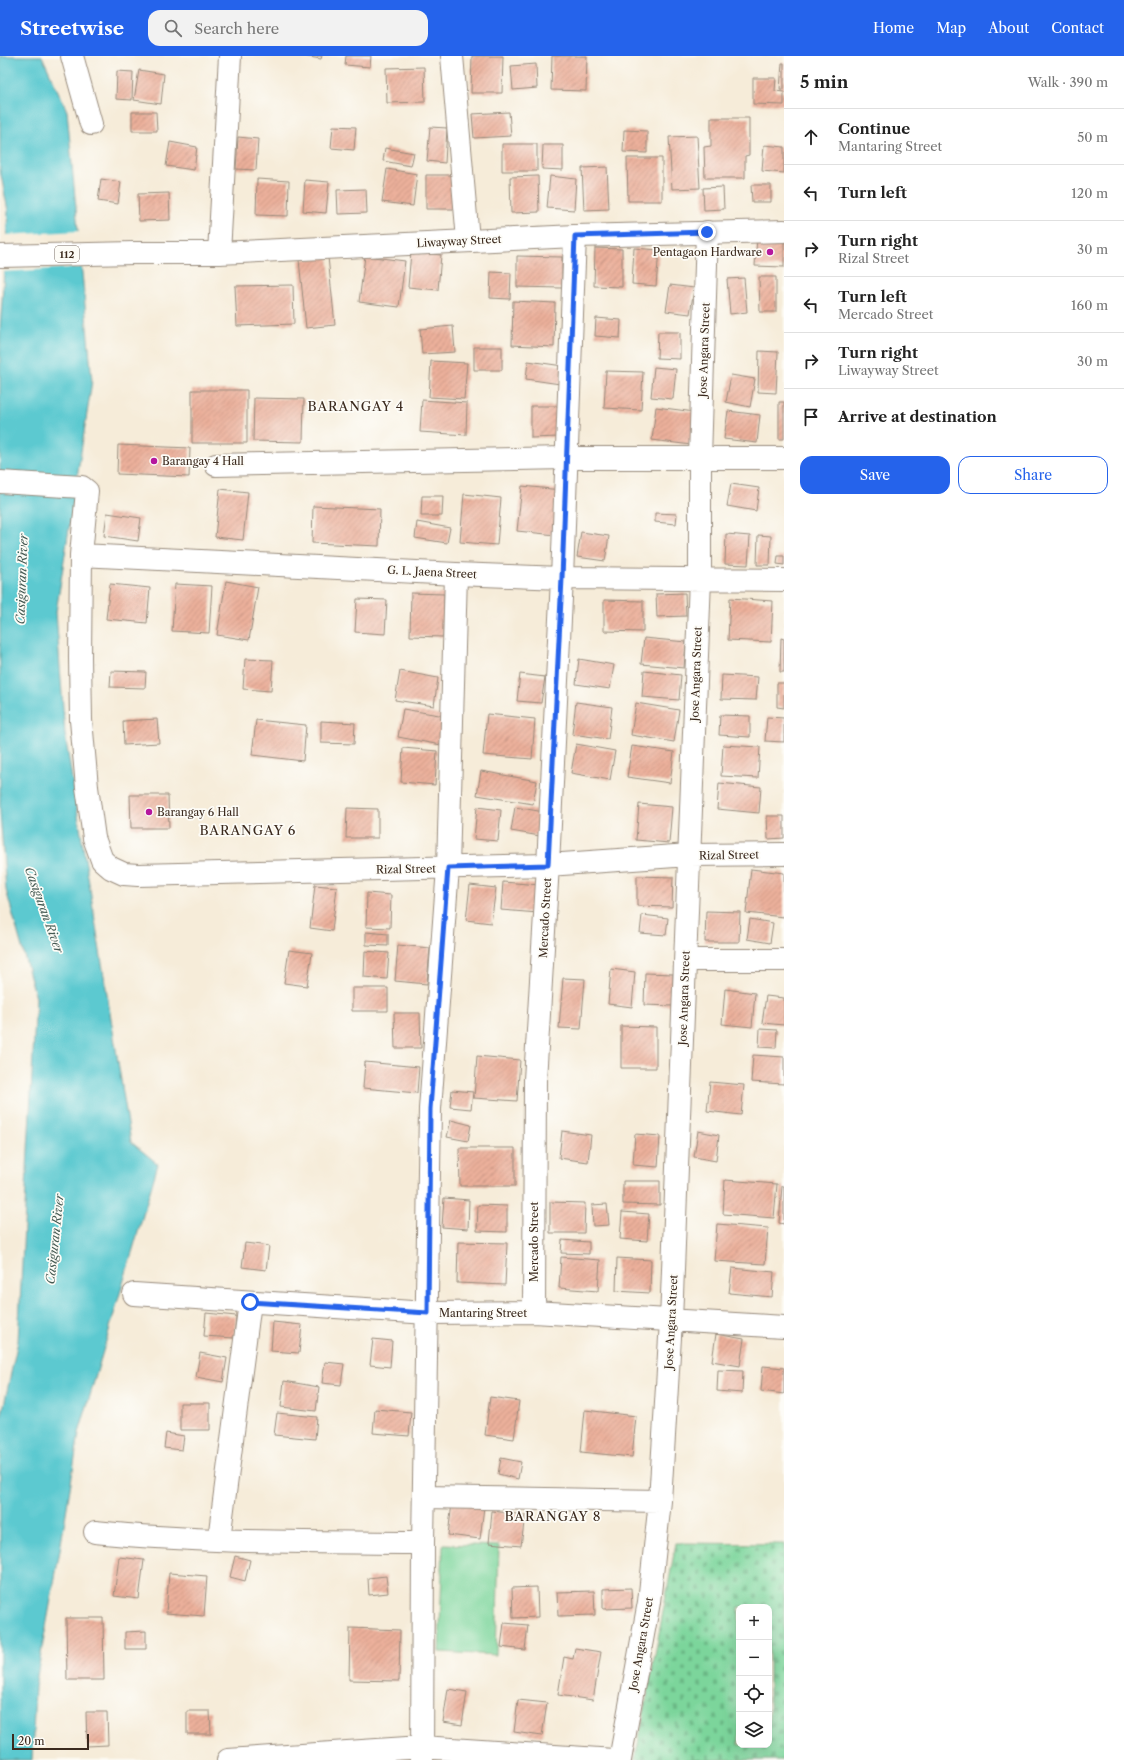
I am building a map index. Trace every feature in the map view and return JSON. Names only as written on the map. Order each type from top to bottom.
[{"type":"street","points":[[72,56],[91,124]]},
{"type":"street","points":[[219,253],[230,56]]},
{"type":"street","points":[[452,56],[468,240]]},
{"type":"street","name":"Liwayway Street","points":[[0,256],[219,253],[468,240],[784,231]]},
{"type":"street","name":"Jose Angara Street","points":[[620,1760],[649,1602],[660,1501],[671,1321],[700,579],[700,458],[707,232]]},
{"type":"street","name":"Mercado Street","points":[[534,1312],[535,1080],[548,865],[562,578],[575,236]]},
{"type":"street","points":[[216,465],[566,458],[784,458]]},
{"type":"street","name":"Rizal Street","points":[[0,482],[78,486],[87,491],[81,554],[80,720],[94,838],[102,860],[111,868],[124,874],[138,875],[548,865],[689,856],[784,854]]},
{"type":"street","name":"G. L. Jaena Street","points":[[81,554],[456,574],[562,578],[784,580]]},
{"type":"street","points":[[422,1753],[423,1542],[428,1313],[430,1109],[448,868],[456,574]]},
{"type":"street","points":[[686,960],[784,960]]},
{"type":"street","name":"Mantaring Street","points":[[134,1294],[428,1313],[534,1312],[784,1328]]},
{"type":"street","points":[[219,1539],[250,1302]]},
{"type":"street","points":[[424,1497],[660,1501]]},
{"type":"street","points":[[95,1532],[144,1537],[286,1542],[423,1542]]},
{"type":"street","points":[[228,1760],[422,1753],[614,1760]]},
{"type":"green space","points":[[676,1543],[784,1544],[784,1760],[635,1760]]},
{"type":"green space","points":[[443,1544],[499,1546],[496,1655],[439,1652]]},
{"type":"water","name":"Casiguran River","points":[[0,56],[42,56],[67,111],[92,381],[56,612],[65,735],[131,1142],[158,1164],[79,1433],[60,1550],[35,1687],[32,1760],[0,1760],[0,1423],[18,1341],[36,998],[6,890],[0,812],[0,331],[8,211],[0,170]]},
{"type":"pier","points":[[80,231],[84,267],[2,272],[4,235]]},
{"type":"building","points":[[303,56],[322,56],[321,59]]},
{"type":"building","points":[[346,56],[371,56],[370,67],[345,65]]},
{"type":"building","points":[[472,56],[503,56],[502,93],[471,93]]},
{"type":"building","points":[[552,56],[587,56],[586,91],[551,90]]},
{"type":"building","points":[[782,63],[784,63],[784,89],[780,89]]},
{"type":"building","points":[[536,64],[537,88],[513,90],[511,66]]},
{"type":"building","points":[[424,67],[425,102],[387,103],[386,68]]},
{"type":"building","points":[[139,70],[164,74],[161,104],[134,100]]},
{"type":"building","points":[[117,71],[133,72],[132,100],[116,99]]},
{"type":"building","points":[[753,78],[776,78],[775,91],[784,92],[784,105],[753,104]]},
{"type":"building","points":[[132,112],[156,112],[157,131],[132,131]]},
{"type":"building","points":[[509,112],[511,136],[474,138],[472,114]]},
{"type":"building","points":[[711,118],[749,118],[749,155],[745,156],[745,178],[705,178],[704,147],[711,146]]},
{"type":"building","points":[[333,126],[356,127],[354,150],[331,148]]},
{"type":"building","points":[[430,127],[447,128],[445,163],[427,161]]},
{"type":"building","points":[[624,130],[647,131],[647,153],[623,152]]},
{"type":"building","points":[[697,136],[700,188],[672,189],[669,137]]},
{"type":"building","points":[[238,137],[258,139],[256,170],[236,169]]},
{"type":"building","points":[[170,142],[197,147],[194,170],[166,166]]},
{"type":"building","points":[[502,144],[537,144],[537,171],[502,171]]},
{"type":"building","points":[[543,145],[563,145],[563,170],[542,169]]},
{"type":"building","points":[[764,145],[784,147],[784,173],[762,171]]},
{"type":"building","points":[[385,148],[414,153],[411,166],[383,161]]},
{"type":"building","points":[[627,158],[662,158],[662,201],[628,201]]},
{"type":"building","points":[[607,167],[609,209],[584,210],[582,168]]},
{"type":"building","points":[[387,169],[417,174],[413,206],[382,202]]},
{"type":"building","points":[[426,175],[455,175],[456,209],[426,209]]},
{"type":"building","points":[[538,176],[539,212],[511,213],[510,177]]},
{"type":"building","points":[[550,176],[576,179],[574,210],[547,208]]},
{"type":"building","points":[[101,179],[121,182],[118,204],[98,201]]},
{"type":"building","points":[[257,179],[289,181],[288,216],[256,215]]},
{"type":"building","points":[[305,180],[329,182],[326,213],[303,211]]},
{"type":"building","points":[[751,185],[771,185],[771,202],[752,202]]},
{"type":"building","points":[[723,187],[724,209],[704,210],[703,188]]},
{"type":"building","points":[[366,189],[367,213],[338,214],[337,190]]},
{"type":"building","points":[[169,193],[170,220],[139,221],[138,194]]},
{"type":"building","name":"Pentagaon Hardware","points":[[757,237],[784,239],[784,267],[755,266]]},
{"type":"building","points":[[595,248],[622,249],[622,287],[594,286]]},
{"type":"building","points":[[634,248],[659,250],[656,286],[632,284]]},
{"type":"building","points":[[411,252],[441,255],[438,290],[408,287]]},
{"type":"building","points":[[365,256],[405,261],[399,307],[359,302]]},
{"type":"building","points":[[517,256],[562,257],[562,288],[517,287]]},
{"type":"building","points":[[328,257],[335,325],[306,328],[299,260]]},
{"type":"building","points":[[491,272],[511,273],[510,299],[490,298]]},
{"type":"building","points":[[759,277],[776,277],[776,312],[760,312]]},
{"type":"building","points":[[744,278],[747,312],[730,314],[727,279]]},
{"type":"building","points":[[293,285],[294,324],[237,326],[235,286]]},
{"type":"building","points":[[670,285],[694,288],[690,314],[666,311]]},
{"type":"building","points":[[513,301],[555,303],[554,347],[512,345]]},
{"type":"building","points":[[596,318],[621,320],[620,338],[595,336]]},
{"type":"building","points":[[453,326],[455,352],[422,354],[420,329]]},
{"type":"building","points":[[658,332],[680,332],[680,359],[657,358]]},
{"type":"building","points":[[474,347],[502,347],[502,370],[474,370]]},
{"type":"building","points":[[759,351],[778,352],[776,393],[758,392]]},
{"type":"building","points":[[431,361],[467,363],[464,399],[429,397]]},
{"type":"building","points":[[528,361],[563,366],[560,384],[526,379]]},
{"type":"building","points":[[654,367],[676,369],[673,399],[651,397]]},
{"type":"building","points":[[606,371],[643,372],[641,410],[604,408]]},
{"type":"building","points":[[731,375],[755,379],[750,407],[726,402]]},
{"type":"building","points":[[192,390],[247,390],[247,443],[192,443]]},
{"type":"building","points":[[254,398],[304,399],[303,442],[253,441]]},
{"type":"building","points":[[422,400],[467,403],[466,435],[420,432]]},
{"type":"building","points":[[779,402],[784,402],[784,439],[779,439]]},
{"type":"building","points":[[531,406],[558,406],[559,437],[531,438]]},
{"type":"building","points":[[656,407],[695,412],[691,445],[652,440]]},
{"type":"building","points":[[728,411],[760,415],[757,443],[724,439]]},
{"type":"building","name":"Barangay 4 Hall","points":[[118,445],[190,448],[189,477],[117,474]]},
{"type":"building","points":[[731,484],[759,488],[756,511],[727,506]]},
{"type":"building","points":[[522,486],[561,490],[556,535],[517,531]]},
{"type":"building","points":[[220,489],[248,492],[243,540],[215,537]]},
{"type":"building","points":[[464,494],[501,498],[497,545],[460,542]]},
{"type":"building","points":[[422,496],[443,496],[442,516],[421,516]]},
{"type":"building","points":[[313,506],[380,509],[379,546],[312,543]]},
{"type":"building","points":[[107,513],[141,518],[138,541],[104,536]]},
{"type":"building","points":[[655,513],[677,514],[676,524],[655,522]]},
{"type":"building","points":[[417,522],[450,528],[447,543],[415,538]]},
{"type":"building","points":[[581,532],[609,536],[605,561],[577,557]]},
{"type":"building","points":[[726,534],[750,536],[748,565],[725,564]]},
{"type":"building","points":[[758,535],[771,536],[770,565],[757,565]]},
{"type":"building","points":[[778,556],[784,556],[784,565],[777,564]]},
{"type":"building","points":[[226,581],[258,587],[249,640],[217,635]]},
{"type":"building","points":[[110,584],[150,588],[147,623],[106,619]]},
{"type":"building","points":[[175,584],[212,586],[209,633],[172,631]]},
{"type":"building","points":[[411,593],[444,594],[443,637],[410,636]]},
{"type":"building","points":[[685,593],[686,616],[657,617],[656,594]]},
{"type":"building","points":[[730,598],[773,601],[771,642],[728,640]]},
{"type":"building","points":[[357,599],[387,600],[385,634],[355,632]]},
{"type":"building","points":[[604,600],[643,601],[643,632],[604,631]]},
{"type":"building","points":[[644,638],[686,642],[684,668],[641,664]]},
{"type":"building","points":[[781,638],[784,639],[784,672],[780,672]]},
{"type":"building","points":[[245,659],[273,660],[271,691],[243,689]]},
{"type":"building","points":[[579,659],[614,665],[610,689],[576,684]]},
{"type":"building","points":[[111,671],[146,672],[145,688],[110,687]]},
{"type":"building","points":[[400,671],[438,678],[434,706],[395,700]]},
{"type":"building","points":[[644,671],[681,675],[679,700],[642,697]]},
{"type":"building","points":[[520,674],[545,677],[541,703],[517,701]]},
{"type":"building","points":[[722,675],[758,677],[756,700],[721,699]]},
{"type":"building","points":[[777,683],[784,683],[784,708],[777,707]]},
{"type":"building","points":[[576,702],[612,707],[608,739],[572,734]]},
{"type":"building","points":[[636,703],[679,710],[674,742],[631,735]]},
{"type":"building","points":[[403,709],[445,716],[441,745],[398,737]]},
{"type":"building","points":[[487,714],[535,719],[532,759],[483,755]]},
{"type":"building","points":[[720,715],[750,716],[750,737],[719,735]]},
{"type":"building","points":[[767,717],[784,718],[784,742],[765,741]]},
{"type":"building","points":[[157,719],[159,743],[124,745],[123,721]]},
{"type":"building","points":[[256,720],[306,725],[303,761],[252,755]]},
{"type":"building","points":[[321,721],[355,723],[354,744],[321,743]]},
{"type":"building","points":[[576,744],[615,751],[610,780],[571,773]]},
{"type":"building","points":[[723,745],[760,747],[758,778],[721,776]]},
{"type":"building","points":[[632,746],[674,752],[670,783],[627,777]]},
{"type":"building","points":[[403,748],[437,751],[435,785],[401,782]]},
{"type":"building","points":[[481,771],[537,781],[533,804],[477,795]]},
{"type":"building","points":[[719,783],[761,787],[759,813],[717,809]]},
{"type":"building","name":"Barangay 6 Hall","points":[[130,795],[168,795],[169,828],[131,828]]},
{"type":"building","points":[[639,804],[672,807],[669,843],[636,840]]},
{"type":"building","points":[[477,807],[501,810],[498,841],[474,839]]},
{"type":"building","points":[[515,807],[544,812],[540,836],[511,831]]},
{"type":"building","points":[[347,808],[378,809],[378,838],[346,838]]},
{"type":"building","points":[[767,816],[784,816],[784,838],[768,839]]},
{"type":"building","points":[[751,869],[784,873],[784,917],[746,913]]},
{"type":"building","points":[[637,876],[673,877],[672,907],[637,906]]},
{"type":"building","points":[[503,882],[540,885],[538,913],[501,910]]},
{"type":"building","points":[[315,885],[337,887],[332,931],[310,928]]},
{"type":"building","points":[[470,885],[496,888],[491,923],[466,920]]},
{"type":"building","points":[[367,893],[391,895],[390,928],[366,927]]},
{"type":"building","points":[[706,911],[740,912],[739,942],[705,942]]},
{"type":"building","points":[[642,915],[668,918],[666,935],[640,933]]},
{"type":"building","points":[[750,919],[773,923],[770,943],[747,939]]},
{"type":"building","points":[[366,932],[388,934],[388,946],[366,945]]},
{"type":"building","points":[[398,945],[430,948],[427,984],[395,981]]},
{"type":"building","points":[[289,950],[312,953],[307,986],[284,983]]},
{"type":"building","points":[[365,951],[389,953],[387,979],[364,977]]},
{"type":"building","points":[[611,969],[635,972],[632,1007],[608,1004]]},
{"type":"building","points":[[645,973],[673,974],[673,1006],[644,1005]]},
{"type":"building","points":[[563,978],[585,979],[581,1029],[559,1028]]},
{"type":"building","points":[[352,988],[388,988],[388,1011],[352,1011]]},
{"type":"building","points":[[725,989],[755,993],[752,1027],[722,1024]]},
{"type":"building","points":[[766,996],[784,998],[784,1025],[762,1023]]},
{"type":"building","points":[[394,1013],[420,1013],[421,1048],[395,1048]]},
{"type":"building","points":[[621,1026],[656,1027],[656,1068],[621,1068]]},
{"type":"building","points":[[760,1029],[777,1030],[776,1048],[759,1047]]},
{"type":"building","points":[[753,1055],[784,1057],[784,1084],[751,1082]]},
{"type":"building","points":[[477,1056],[520,1060],[517,1101],[474,1098]]},
{"type":"building","points":[[365,1062],[419,1067],[417,1093],[363,1088]]},
{"type":"building","points":[[710,1082],[744,1085],[741,1115],[707,1111]]},
{"type":"building","points":[[452,1090],[473,1092],[471,1109],[450,1107]]},
{"type":"building","points":[[451,1120],[471,1125],[468,1141],[447,1137]]},
{"type":"building","points":[[562,1131],[591,1135],[588,1162],[559,1158]]},
{"type":"building","points":[[698,1131],[719,1135],[716,1161],[694,1157]]},
{"type":"building","points":[[635,1134],[660,1136],[658,1167],[633,1165]]},
{"type":"building","points":[[459,1148],[515,1148],[515,1186],[460,1186]]},
{"type":"building","points":[[725,1180],[777,1184],[774,1218],[723,1214]]},
{"type":"building","points":[[623,1181],[660,1181],[660,1205],[623,1204]]},
{"type":"building","points":[[782,1186],[784,1186],[784,1224],[779,1223]]},
{"type":"building","points":[[444,1198],[469,1200],[468,1229],[442,1227]]},
{"type":"building","points":[[550,1202],[585,1203],[584,1233],[550,1233]]},
{"type":"building","points":[[607,1204],[609,1225],[593,1226],[592,1205]]},
{"type":"building","points":[[478,1205],[507,1206],[507,1232],[477,1231]]},
{"type":"building","points":[[622,1212],[649,1214],[647,1241],[620,1239]]},
{"type":"building","points":[[717,1224],[768,1228],[765,1264],[714,1261]]},
{"type":"building","points":[[562,1240],[589,1242],[589,1254],[561,1253]]},
{"type":"building","points":[[458,1242],[507,1243],[505,1285],[457,1283]]},
{"type":"building","points":[[245,1243],[269,1246],[266,1270],[242,1267]]},
{"type":"building","points":[[561,1257],[600,1260],[598,1291],[559,1288]]},
{"type":"building","points":[[617,1258],[651,1260],[650,1293],[616,1291]]},
{"type":"building","points":[[732,1268],[774,1272],[772,1297],[729,1293]]},
{"type":"building","points":[[206,1313],[236,1316],[234,1338],[204,1336]]},
{"type":"building","points":[[273,1322],[302,1325],[299,1353],[271,1351]]},
{"type":"building","points":[[716,1334],[744,1339],[740,1366],[712,1361]]},
{"type":"building","points":[[373,1339],[392,1341],[390,1367],[370,1365]]},
{"type":"building","points":[[200,1353],[227,1358],[223,1382],[196,1377]]},
{"type":"building","points":[[325,1362],[344,1364],[341,1385],[322,1383]]},
{"type":"building","points":[[763,1366],[784,1368],[784,1394],[761,1391]]},
{"type":"building","points":[[718,1370],[743,1371],[742,1393],[717,1391]]},
{"type":"building","points":[[284,1381],[319,1387],[316,1411],[281,1407]]},
{"type":"building","points":[[490,1397],[519,1401],[514,1439],[485,1435]]},
{"type":"building","points":[[180,1403],[210,1403],[210,1430],[180,1430]]},
{"type":"building","points":[[375,1409],[411,1412],[409,1436],[373,1433]]},
{"type":"building","points":[[585,1410],[636,1416],[632,1457],[581,1452]]},
{"type":"building","points":[[277,1413],[317,1417],[315,1439],[274,1435]]},
{"type":"building","points":[[166,1433],[184,1436],[182,1450],[164,1448]]},
{"type":"building","points":[[501,1458],[521,1462],[518,1479],[498,1474]]},
{"type":"building","points":[[452,1503],[484,1507],[480,1539],[448,1535]]},
{"type":"building","points":[[492,1511],[525,1515],[521,1546],[489,1543]]},
{"type":"building","points":[[235,1556],[250,1560],[245,1581],[230,1577]]},
{"type":"building","points":[[119,1557],[144,1560],[139,1599],[114,1596]]},
{"type":"building","points":[[169,1573],[207,1576],[204,1616],[166,1613]]},
{"type":"building","points":[[386,1576],[388,1593],[369,1595],[368,1578]]},
{"type":"building","points":[[537,1587],[538,1617],[513,1618],[512,1588]]},
{"type":"building","points":[[631,1588],[632,1608],[603,1609],[603,1589]]},
{"type":"building","points":[[594,1591],[595,1615],[558,1616],[557,1592]]},
{"type":"building","points":[[66,1618],[103,1618],[104,1680],[67,1680]]},
{"type":"building","points":[[504,1623],[528,1625],[525,1650],[501,1647]]},
{"type":"building","points":[[350,1628],[400,1630],[399,1681],[349,1680]]},
{"type":"building","points":[[146,1631],[146,1649],[125,1649],[125,1632]]},
{"type":"building","points":[[575,1648],[601,1652],[593,1700],[558,1695],[564,1657],[573,1659]]},
{"type":"building","points":[[448,1689],[467,1692],[462,1725],[443,1722]]},
{"type":"building","points":[[518,1700],[547,1703],[542,1736],[514,1732]]},
{"type":"building","points":[[187,1711],[210,1711],[211,1734],[187,1734]]},
{"type":"building","points":[[86,1712],[107,1712],[108,1745],[87,1746]]},
{"type":"place","name":"Pentagaon Hardware","points":[[770,252]]},
{"type":"place","name":"Barangay 4 Hall","points":[[154,461]]},
{"type":"place","name":"Barangay 6 Hall","points":[[149,812]]},
{"type":"district","name":"BARANGAY 4","points":[[356,406]]},
{"type":"district","name":"BARANGAY 6","points":[[248,830]]},
{"type":"district","name":"BARANGAY 8","points":[[553,1516]]},
{"type":"route","points":[[250,1302],[428,1313],[430,1109],[448,868],[548,865],[562,578],[575,236],[624,236],[707,232]]}]
